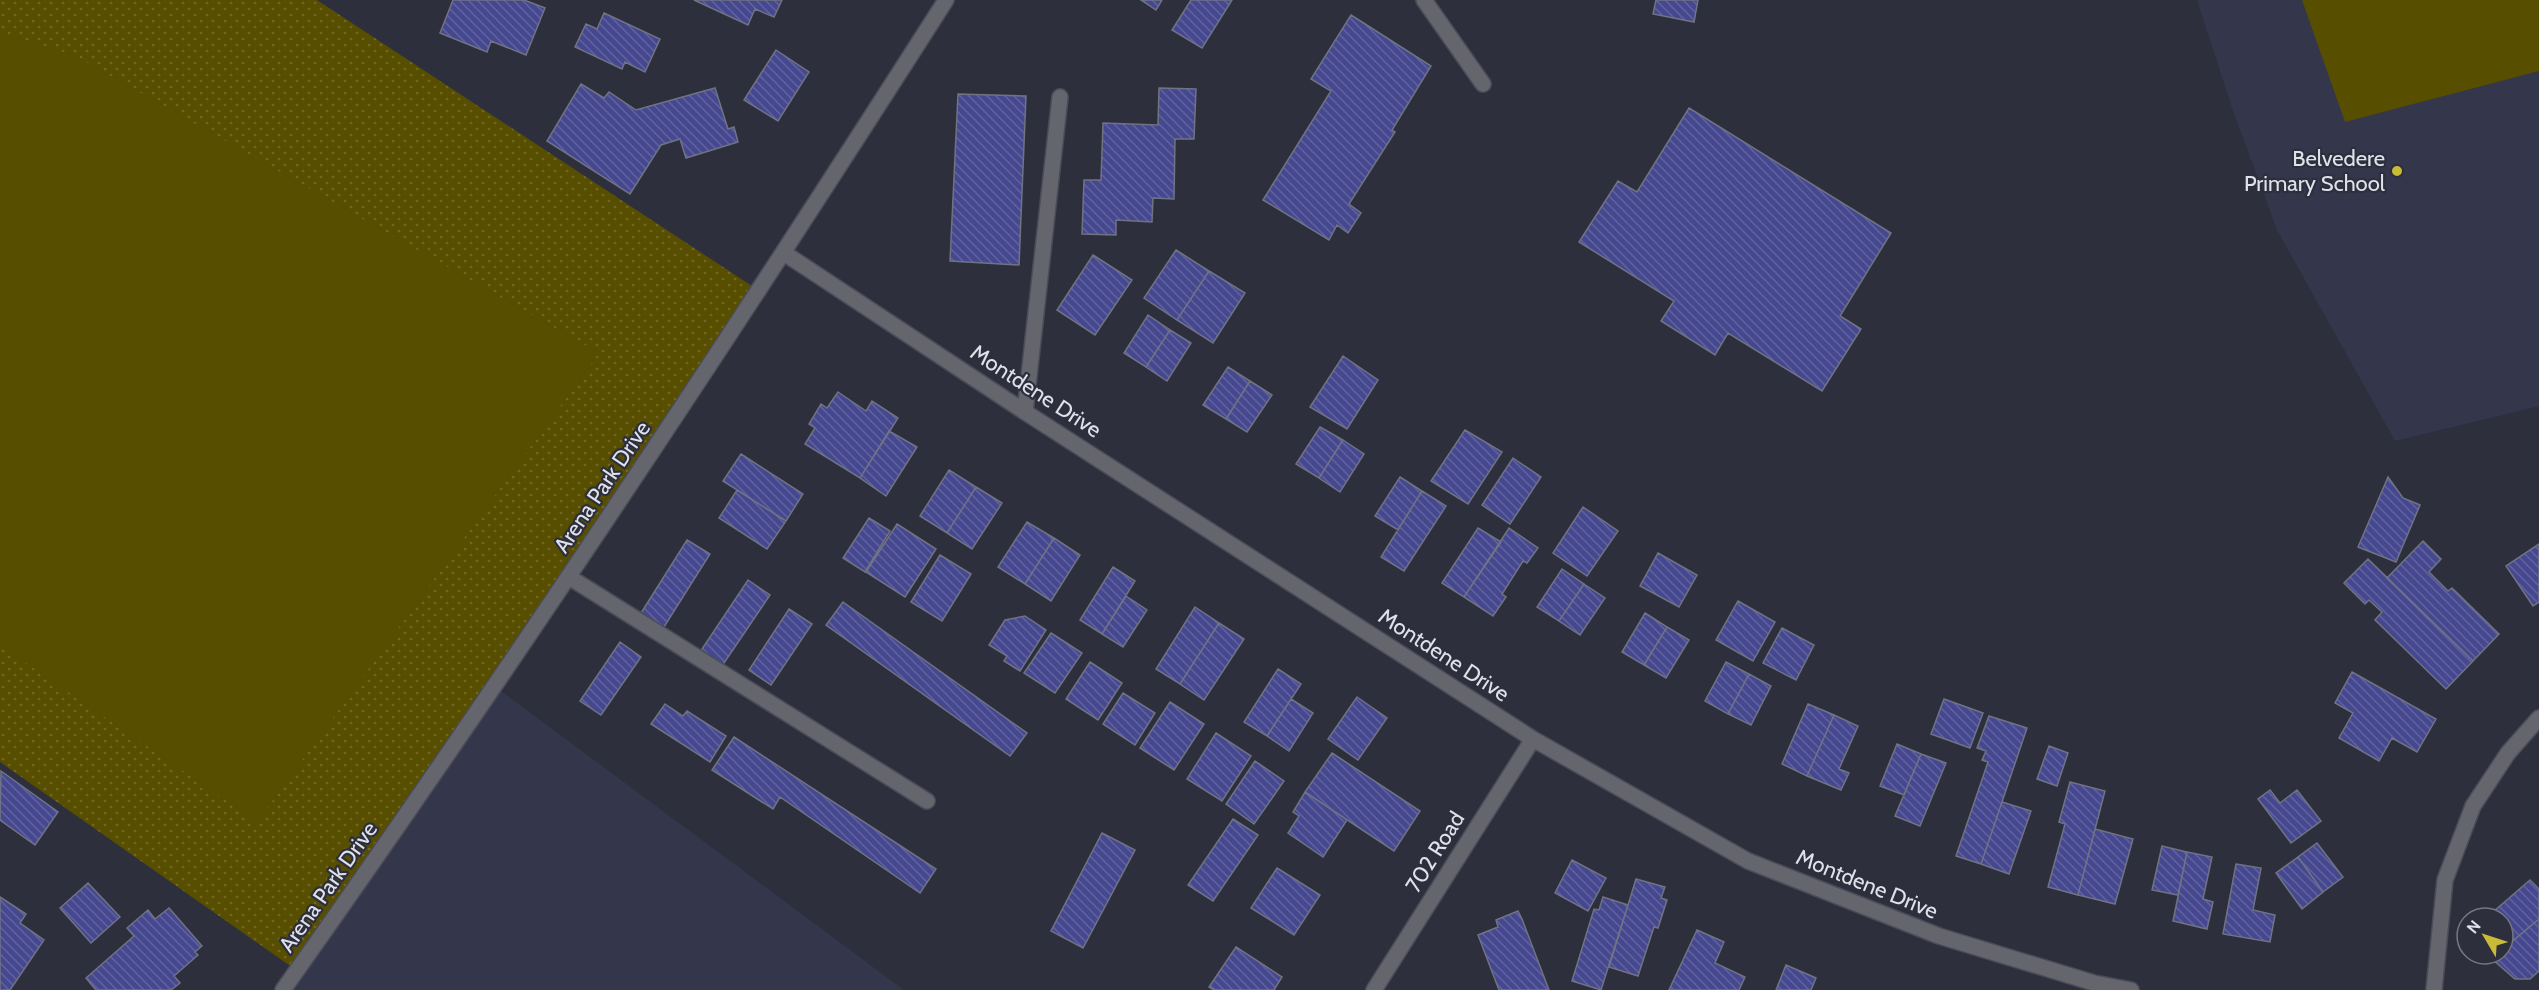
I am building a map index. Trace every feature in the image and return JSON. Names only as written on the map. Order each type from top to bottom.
[{"type":"street","name":"Arena Park Drive","points":[[283,990],[481,708],[569,577],[784,253],[946,0]]},
{"type":"street","points":[[1424,0],[1483,84]]},
{"type":"street","points":[[1025,412],[1060,97]]},
{"type":"street","name":"Montdene Drive","points":[[784,253],[1025,412],[1533,739],[1748,861],[1939,936],[2094,983],[2131,990]]},
{"type":"street","points":[[569,577],[927,801]]},
{"type":"street","points":[[2434,990],[2445,880],[2473,806],[2508,753],[2539,718]]},
{"type":"street","name":"702 Road","points":[[1374,990],[1533,739]]},
{"type":"shaded area","points":[[0,0],[317,0],[758,290],[296,970],[0,762]]},
{"type":"shaded area","name":"Belvedere Primary School","points":[[2197,0],[2539,0],[2539,406],[2395,441],[2277,230],[2233,111]]},
{"type":"shaded area","points":[[2302,0],[2539,0],[2539,71],[2345,122]]},
{"type":"shaded area","points":[[0,33],[74,55],[599,353],[257,822],[0,645]]},
{"type":"shaded area","points":[[493,685],[904,990],[282,990]]},
{"type":"building","points":[[453,0],[524,0],[545,8],[526,55],[491,41],[487,52],[440,33]]},
{"type":"building","points":[[694,0],[782,0],[774,17],[755,9],[748,25]]},
{"type":"building","points":[[1141,0],[1162,0],[1156,10]]},
{"type":"building","points":[[1191,0],[1232,0],[1202,48],[1172,30]]},
{"type":"building","points":[[1656,0],[1698,0],[1694,22],[1653,14]]},
{"type":"building","points":[[604,13],[660,39],[645,72],[625,62],[622,69],[575,47],[586,24],[597,29]]},
{"type":"building","points":[[1351,15],[1431,66],[1392,130],[1395,132],[1349,204],[1361,213],[1348,233],[1337,225],[1329,240],[1263,200],[1331,91],[1311,79]]},
{"type":"building","points":[[776,50],[809,72],[778,121],[744,100]]},
{"type":"building","points":[[581,84],[604,98],[609,92],[636,110],[715,88],[728,129],[734,127],[738,142],[686,158],[680,139],[661,145],[630,194],[547,141]]},
{"type":"building","points":[[1159,88],[1196,89],[1194,139],[1175,139],[1174,199],[1153,198],[1152,222],[1116,220],[1116,235],[1082,234],[1084,180],[1101,180],[1103,123],[1158,125]]},
{"type":"building","points":[[958,94],[1026,96],[1019,265],[950,261]]},
{"type":"building","points":[[1689,108],[1891,233],[1840,316],[1861,329],[1822,391],[1728,333],[1715,355],[1661,321],[1674,301],[1579,242],[1618,181],[1637,192]]},
{"type":"building","points":[[1176,250],[1209,271],[1177,320],[1144,298]]},
{"type":"building","points":[[1093,255],[1132,280],[1095,335],[1057,310]]},
{"type":"building","points":[[1209,271],[1245,293],[1213,343],[1177,320]]},
{"type":"building","points":[[1148,315],[1170,330],[1146,367],[1124,353]]},
{"type":"building","points":[[1170,330],[1191,343],[1167,381],[1146,367]]},
{"type":"building","points":[[1343,356],[1378,380],[1347,429],[1310,407]]},
{"type":"building","points":[[1228,367],[1250,381],[1226,419],[1203,405]]},
{"type":"building","points":[[1250,381],[1272,395],[1247,432],[1226,419]]},
{"type":"building","points":[[838,392],[866,411],[872,401],[898,418],[860,478],[805,444],[815,428],[809,424],[821,404],[827,408]]},
{"type":"building","points":[[1320,427],[1343,440],[1319,478],[1296,464]]},
{"type":"building","points":[[1465,430],[1502,452],[1468,504],[1431,481]]},
{"type":"building","points":[[889,431],[917,447],[886,496],[860,478]]},
{"type":"building","points":[[1343,440],[1364,454],[1340,492],[1319,478]]},
{"type":"building","points":[[741,454],[803,494],[786,521],[723,481]]},
{"type":"building","points":[[1513,458],[1541,477],[1510,524],[1482,505]]},
{"type":"building","points":[[949,470],[976,487],[947,533],[920,516]]},
{"type":"building","points":[[1400,477],[1422,491],[1398,530],[1375,516]]},
{"type":"building","points":[[2388,477],[2403,498],[2420,505],[2396,562],[2358,547]]},
{"type":"building","points":[[976,487],[1002,503],[972,549],[947,533]]},
{"type":"building","points":[[737,490],[786,521],[767,549],[719,518]]},
{"type":"building","points":[[1422,491],[1446,506],[1404,571],[1381,557]]},
{"type":"building","points":[[1583,507],[1618,531],[1587,576],[1553,553]]},
{"type":"building","points":[[869,518],[890,531],[865,572],[843,558]]},
{"type":"building","points":[[1027,522],[1054,538],[1025,584],[998,567]]},
{"type":"building","points":[[897,524],[936,549],[905,597],[866,572]]},
{"type":"building","points":[[1478,528],[1501,542],[1464,597],[1442,583]]},
{"type":"building","points":[[1509,528],[1538,548],[1527,563],[1523,561],[1502,594],[1506,597],[1493,616],[1464,597]]},
{"type":"building","points":[[1054,538],[1080,555],[1051,601],[1025,584]]},
{"type":"building","points":[[687,540],[710,554],[664,627],[641,613]]},
{"type":"building","points":[[2423,541],[2441,559],[2429,572],[2448,591],[2452,588],[2499,634],[2473,661],[2387,578]]},
{"type":"building","points":[[2539,544],[2539,602],[2533,606],[2506,566]]},
{"type":"building","points":[[1658,553],[1697,575],[1679,607],[1640,586]]},
{"type":"building","points":[[940,555],[971,574],[942,621],[911,602]]},
{"type":"building","points":[[2368,559],[2473,661],[2446,689],[2375,620],[2382,612],[2369,600],[2365,604],[2344,583]]},
{"type":"building","points":[[1113,567],[1135,581],[1102,634],[1080,620]]},
{"type":"building","points":[[1562,569],[1584,584],[1559,621],[1537,607]]},
{"type":"building","points":[[748,580],[770,595],[722,666],[700,652]]},
{"type":"building","points":[[1584,584],[1605,598],[1580,635],[1559,621]]},
{"type":"building","points":[[1126,596],[1147,610],[1123,647],[1102,634]]},
{"type":"building","points":[[1738,601],[1775,622],[1753,661],[1716,640]]},
{"type":"building","points":[[843,602],[1027,733],[1010,756],[826,625]]},
{"type":"building","points":[[1195,607],[1219,623],[1180,684],[1156,669]]},
{"type":"building","points":[[789,609],[812,624],[771,685],[749,670]]},
{"type":"building","points":[[1645,613],[1667,627],[1644,665],[1622,652]]},
{"type":"building","points":[[1025,616],[1046,630],[1020,671],[1004,661],[1007,656],[989,645],[1005,620]]},
{"type":"building","points":[[1219,623],[1244,639],[1204,700],[1180,684]]},
{"type":"building","points":[[1667,627],[1689,640],[1666,678],[1644,665]]},
{"type":"building","points":[[1782,628],[1814,645],[1796,680],[1763,663]]},
{"type":"building","points":[[1051,633],[1082,653],[1055,693],[1024,673]]},
{"type":"building","points":[[620,642],[641,657],[601,715],[580,701]]},
{"type":"building","points":[[1090,662],[1122,683],[1098,720],[1066,699]]},
{"type":"building","points":[[1726,662],[1749,674],[1728,714],[1705,701]]},
{"type":"building","points":[[1278,669],[1301,684],[1267,736],[1244,722]]},
{"type":"building","points":[[2352,672],[2436,719],[2417,752],[2392,738],[2379,761],[2339,738],[2353,713],[2335,703]]},
{"type":"building","points":[[1749,674],[1771,686],[1751,725],[1728,714]]},
{"type":"building","points":[[1123,693],[1155,713],[1135,745],[1103,724]]},
{"type":"building","points":[[1357,697],[1387,718],[1358,760],[1328,739]]},
{"type":"building","points":[[1291,699],[1313,713],[1289,751],[1267,736]]},
{"type":"building","points":[[1944,699],[1983,713],[1970,748],[1931,734]]},
{"type":"building","points":[[1170,702],[1204,724],[1174,770],[1140,748]]},
{"type":"building","points":[[665,704],[683,716],[687,711],[726,736],[710,762],[651,724]]},
{"type":"building","points":[[1808,704],[1834,715],[1807,776],[1782,764]]},
{"type":"building","points":[[1834,715],[1858,726],[1839,769],[1849,773],[1841,790],[1807,776]]},
{"type":"building","points":[[1989,716],[2027,728],[1981,864],[1956,856],[1988,762],[1982,760],[1986,751],[1977,748]]},
{"type":"building","points":[[1216,733],[1251,756],[1222,801],[1187,779]]},
{"type":"building","points":[[734,737],[936,869],[920,893],[780,797],[773,809],[712,770]]},
{"type":"building","points":[[1897,744],[1921,754],[1904,795],[1880,786]]},
{"type":"building","points":[[2049,746],[2068,753],[2057,786],[2037,779]]},
{"type":"building","points":[[1332,753],[1420,811],[1394,851],[1305,792]]},
{"type":"building","points":[[1921,754],[1946,763],[1920,826],[1895,816]]},
{"type":"building","points":[[1255,761],[1284,781],[1254,824],[1226,804]]},
{"type":"building","points":[[1,771],[58,812],[35,845],[0,820]]},
{"type":"building","points":[[2070,782],[2105,791],[2078,895],[2048,887],[2065,824],[2059,822]]},
{"type":"building","points":[[2270,790],[2280,803],[2297,790],[2321,821],[2291,843],[2258,799]]},
{"type":"building","points":[[1305,792],[1347,820],[1323,857],[1288,833],[1299,816],[1293,812]]},
{"type":"building","points":[[2002,802],[2031,811],[2009,874],[1981,864]]},
{"type":"building","points":[[1233,819],[1258,835],[1213,901],[1188,885]]},
{"type":"building","points":[[2095,829],[2133,839],[2115,904],[2078,895]]},
{"type":"building","points":[[1102,833],[1135,850],[1083,948],[1051,931]]},
{"type":"building","points":[[2317,843],[2343,877],[2323,892],[2298,857]]},
{"type":"building","points":[[2162,846],[2187,852],[2178,895],[2152,890]]},
{"type":"building","points":[[2187,852],[2212,857],[2203,899],[2213,902],[2207,929],[2173,921]]},
{"type":"building","points":[[2298,857],[2323,892],[2302,909],[2276,873]]},
{"type":"building","points":[[1572,860],[1606,878],[1588,911],[1555,893]]},
{"type":"building","points":[[2236,864],[2261,868],[2253,910],[2275,915],[2270,942],[2223,934]]},
{"type":"building","points":[[1277,868],[1320,895],[1294,935],[1251,908]]},
{"type":"building","points":[[1636,879],[1665,887],[1661,898],[1667,900],[1658,928],[1654,927],[1638,976],[1609,967]]},
{"type":"building","points":[[2530,880],[2539,889],[2539,919],[2515,939],[2515,906],[2500,906]]},
{"type":"building","points":[[88,883],[120,917],[91,943],[60,908]]},
{"type":"building","points":[[0,897],[26,914],[20,923],[44,940],[10,990],[0,990]]},
{"type":"building","points":[[1603,897],[1628,905],[1601,990],[1572,981],[1594,909],[1599,910]]},
{"type":"building","points":[[169,908],[202,946],[195,952],[198,955],[174,976],[180,983],[171,990],[96,990],[86,978],[134,936],[127,928],[148,910],[155,919]]},
{"type":"building","points":[[1518,911],[1549,990],[1499,990],[1478,935],[1498,927],[1496,920]]},
{"type":"building","points":[[2539,919],[2539,971],[2530,979],[2515,979],[2500,966],[2515,966],[2515,939]]},
{"type":"building","points":[[1697,930],[1724,942],[1715,963],[1745,977],[1739,990],[1669,990]]},
{"type":"building","points":[[1236,947],[1282,977],[1274,990],[1214,990],[1209,987]]},
{"type":"building","points":[[1786,965],[1816,978],[1811,990],[1776,990]]},
{"type":"place","name":"Belvedere Primary School","points":[[2397,171]]}]
